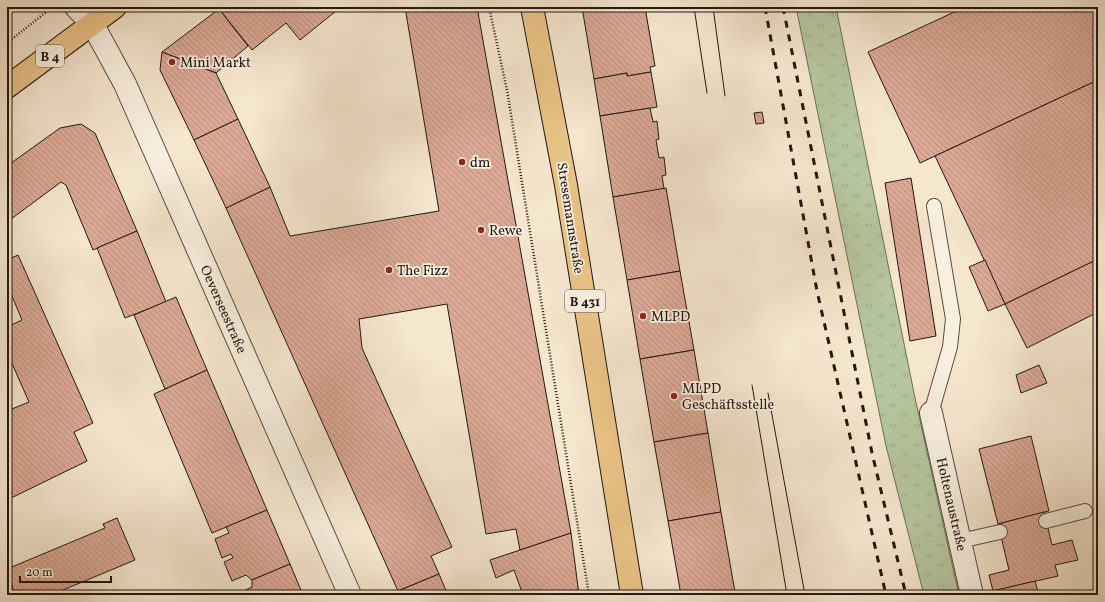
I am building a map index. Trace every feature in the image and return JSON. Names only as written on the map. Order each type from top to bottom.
[{"type":"main road","name":"B 4","points":[[7,87],[115,7]]},
{"type":"main road","name":"Stresemannstraße","points":[[532,7],[563,170],[632,595]]},
{"type":"street","name":"Oeverseestraße","points":[[76,7],[92,25],[125,84],[350,595]]},
{"type":"street","name":"Holtenaustraße","points":[[931,413],[972,595]]},
{"type":"lane","points":[[931,413],[950,347],[953,319],[934,206]]},
{"type":"lane","points":[[1046,521],[1085,511]]},
{"type":"lane","points":[[960,541],[1000,532]]},
{"type":"path","points":[[7,43],[52,7]]},
{"type":"path","points":[[489,7],[507,90],[588,595]]},
{"type":"green space","points":[[796,7],[836,7],[915,398],[959,595],[924,595],[886,446]]},
{"type":"building","points":[[222,7],[341,7],[300,40],[286,23],[252,50],[219,9]]},
{"type":"building","name":"The Fizz","points":[[405,7],[477,7],[571,533],[520,550],[516,529],[486,534],[447,304],[359,319],[362,348],[452,547],[431,556],[439,574],[398,591],[226,208],[270,187],[290,236],[439,211]]},
{"type":"building","points":[[582,7],[645,7],[655,66],[650,67],[651,72],[627,76],[627,73],[594,79]]},
{"type":"building","points":[[965,7],[1098,7],[1098,80],[920,163],[868,52]]},
{"type":"building","points":[[219,9],[248,46],[216,73],[162,52]]},
{"type":"building","points":[[162,52],[216,73],[238,119],[194,140],[160,70]]},
{"type":"building","points":[[651,72],[657,107],[600,116],[594,79],[627,73],[627,76]]},
{"type":"building","points":[[1098,80],[1098,259],[1005,304],[935,156]]},
{"type":"building","points":[[650,108],[653,122],[657,121],[659,139],[656,140],[659,158],[664,157],[666,175],[662,176],[664,189],[613,197],[600,116]]},
{"type":"building","points":[[762,112],[764,123],[756,124],[754,113]]},
{"type":"building","points":[[238,119],[270,187],[226,208],[194,140]]},
{"type":"building","points":[[81,124],[95,133],[137,231],[93,250],[66,185],[61,182],[7,222],[7,166],[60,128]]},
{"type":"building","points":[[911,178],[936,336],[910,341],[885,183]]},
{"type":"building","points":[[666,188],[680,271],[627,280],[613,197]]},
{"type":"building","points":[[137,231],[166,302],[125,318],[97,248]]},
{"type":"building","points":[[18,255],[93,423],[74,432],[87,461],[7,500],[7,411],[29,402],[7,352],[7,327],[22,320],[7,284],[7,260]]},
{"type":"building","points":[[1098,259],[1098,312],[1027,348],[1005,304]]},
{"type":"building","points":[[985,260],[1005,304],[988,311],[969,267]]},
{"type":"building","points":[[680,271],[694,350],[640,359],[627,280]]},
{"type":"building","points":[[176,297],[207,370],[165,389],[134,315]]},
{"type":"building","name":"MLPD Geschäftsstelle","points":[[694,350],[708,433],[654,442],[640,359]]},
{"type":"building","points":[[1039,365],[1047,383],[1021,393],[1016,375]]},
{"type":"building","points":[[207,370],[267,510],[212,533],[154,394]]},
{"type":"building","points":[[708,433],[721,512],[668,521],[654,442]]},
{"type":"building","points":[[1031,436],[1049,511],[998,524],[979,449]]},
{"type":"building","points":[[267,510],[290,564],[252,580],[246,575],[232,581],[224,562],[233,558],[231,554],[222,558],[215,539],[229,533],[226,527]]},
{"type":"building","points":[[721,512],[735,592],[718,595],[681,595],[668,521]]},
{"type":"building","points":[[1044,512],[1052,545],[1072,540],[1078,560],[1055,565],[1058,576],[993,591],[989,575],[1009,570],[998,524]]},
{"type":"building","points":[[117,518],[135,560],[51,595],[15,595],[7,569],[105,528],[103,524]]},
{"type":"building","points":[[571,533],[579,595],[523,595],[514,570],[496,578],[490,560]]},
{"type":"building","points":[[290,564],[303,595],[237,594],[252,587],[252,580]]},
{"type":"building","points":[[439,574],[448,595],[399,595],[398,591]]},
{"type":"building","points":[[1035,581],[1039,595],[994,595],[993,591]]},
{"type":"building","points":[[743,591],[743,595],[718,595],[735,592]]},
{"type":"tram line","points":[[694,7],[707,93]]},
{"type":"tram line","points":[[713,7],[725,96]]},
{"type":"tram line","points":[[752,385],[787,595]]},
{"type":"tram line","points":[[768,393],[805,595]]},
{"type":"railway","points":[[765,7],[817,291],[886,595]]},
{"type":"railway","points":[[783,7],[872,453],[906,595]]},
{"type":"place","name":"Mini Markt","points":[[172,62]]},
{"type":"place","name":"dm","points":[[462,162]]},
{"type":"place","name":"Rewe","points":[[481,230]]},
{"type":"place","name":"The Fizz","points":[[389,270]]},
{"type":"place","name":"MLPD","points":[[643,316]]},
{"type":"place","name":"MLPD Geschäftsstelle","points":[[674,396]]}]
